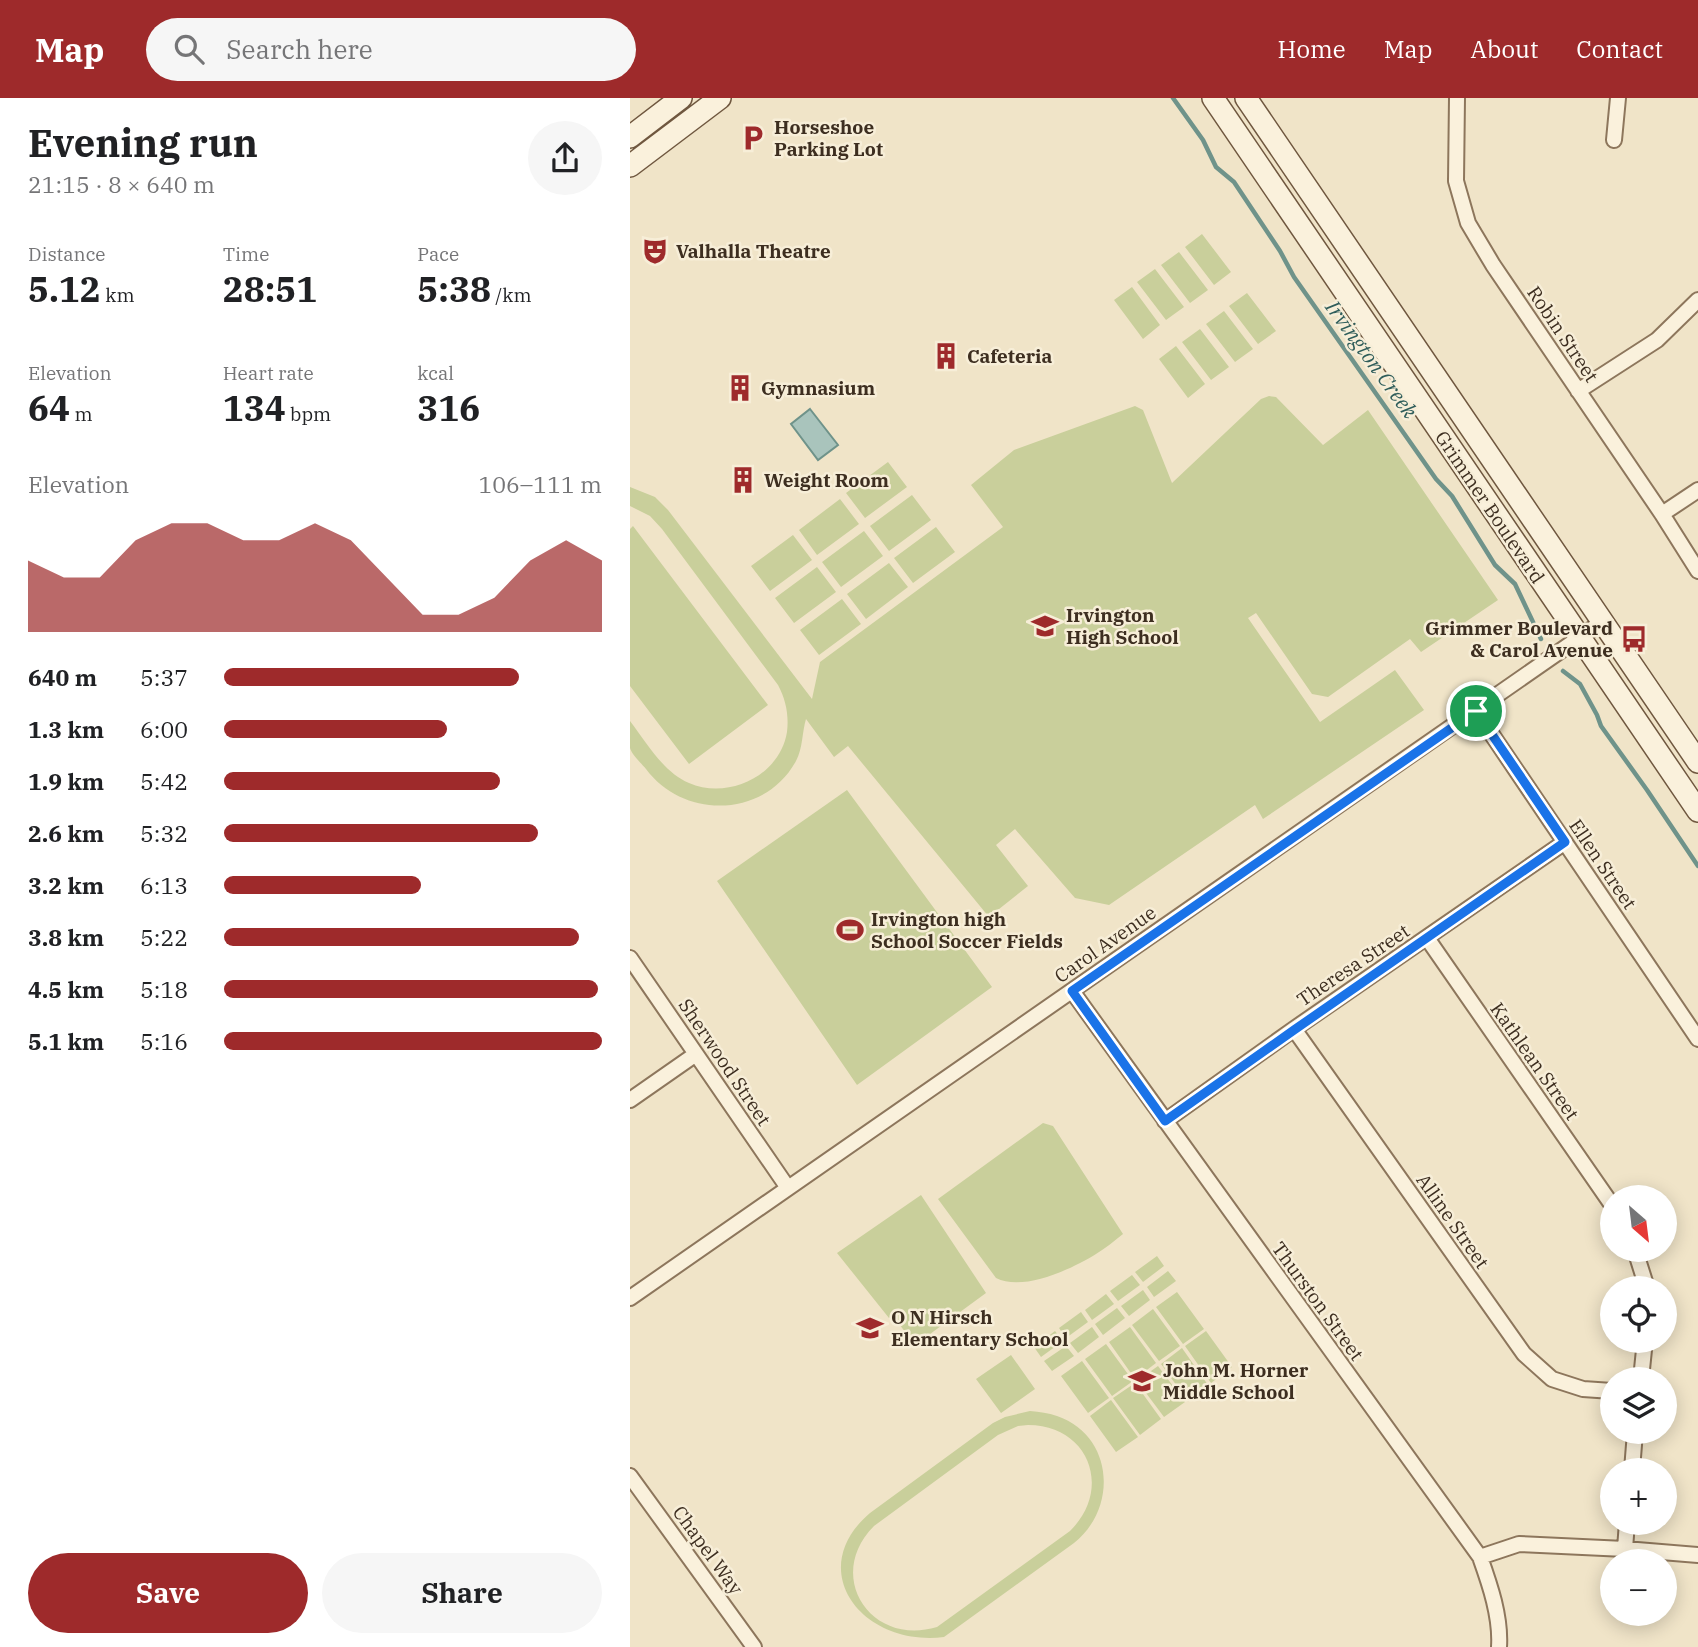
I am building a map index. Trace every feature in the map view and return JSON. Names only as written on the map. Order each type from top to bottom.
[{"type":"main road","points":[[630,137],[681,98]]},
{"type":"main road","points":[[630,166],[720,98]]},
{"type":"main road","name":"Grimmer Boulevard","points":[[1213,98],[1698,811]]},
{"type":"main road","name":"Grimmer Boulevard","points":[[1246,98],[1698,762]]},
{"type":"street","name":"Robin Street","points":[[1457,98],[1457,181],[1468,223],[1493,265],[1698,571]]},
{"type":"street","points":[[1614,140],[1618,98]]},
{"type":"street","points":[[1578,391],[1657,340],[1698,300]]},
{"type":"street","points":[[1662,514],[1698,490]]},
{"type":"street","name":"Carol Avenue","points":[[630,1298],[1602,622]]},
{"type":"street","name":"Ellen Street","points":[[1476,711],[1698,1039]]},
{"type":"street","name":"Theresa Street","points":[[1165,1121],[1565,842]]},
{"type":"street","name":"Kathlean Street","points":[[1427,938],[1600,1188]]},
{"type":"street","name":"Sherwood Street","points":[[630,958],[788,1188]]},
{"type":"street","name":"Thurston Street","points":[[1072,991],[1480,1557],[1490,1585],[1500,1636],[1499,1647]]},
{"type":"street","name":"Alline Street","points":[[1294,1030],[1524,1353],[1552,1379],[1583,1389],[1600,1390]]},
{"type":"street","points":[[630,1100],[696,1054]]},
{"type":"street","name":"Chapel Way","points":[[630,1476],[754,1647]]},
{"type":"street","points":[[1480,1557],[1519,1544],[1625,1549],[1626,1535]]},
{"type":"street","points":[[1677,1553],[1698,1555]]},
{"type":"green space","points":[[1202,234],[1231,272],[1214,285],[1185,247]]},
{"type":"green space","points":[[1179,252],[1208,290],[1190,303],[1161,265]]},
{"type":"green space","points":[[1155,269],[1184,307],[1166,320],[1137,282]]},
{"type":"green space","points":[[1132,287],[1160,325],[1143,339],[1114,300]]},
{"type":"green space","points":[[1247,293],[1276,331],[1258,344],[1229,306]]},
{"type":"green space","points":[[1224,311],[1253,349],[1235,362],[1206,324]]},
{"type":"green space","points":[[1200,329],[1229,367],[1211,380],[1182,342]]},
{"type":"green space","points":[[1176,346],[1205,384],[1188,398],[1159,359]]},
{"type":"green space","points":[[1276,397],[1323,445],[1368,410],[1498,600],[1421,652],[1410,639],[1328,697],[1312,694],[1256,613],[1248,618],[1320,722],[1395,670],[1424,710],[1263,819],[1255,805],[1109,905],[1075,898],[1015,829],[996,845],[1028,886],[989,917],[848,746],[834,757],[806,719],[798,756],[782,780],[765,793],[745,802],[724,806],[702,804],[681,797],[662,786],[631,751],[630,721],[656,756],[680,778],[704,787],[735,786],[763,772],[774,761],[782,748],[788,720],[778,685],[662,529],[650,516],[630,506],[630,487],[655,497],[668,510],[812,699],[820,662],[1003,527],[971,485],[1014,450],[1135,406],[1143,410],[1172,483],[1261,399]]},
{"type":"green space","points":[[888,462],[907,487],[865,518],[846,493]]},
{"type":"green space","points":[[912,495],[931,520],[889,551],[870,526]]},
{"type":"green space","points":[[840,499],[859,524],[817,555],[799,530]]},
{"type":"green space","points":[[633,526],[768,705],[689,764],[630,686],[630,529]]},
{"type":"green space","points":[[936,527],[955,552],[913,583],[894,558]]},
{"type":"green space","points":[[864,531],[883,556],[841,587],[822,562]]},
{"type":"green space","points":[[793,535],[812,560],[770,591],[751,566]]},
{"type":"green space","points":[[889,563],[908,587],[866,619],[847,594]]},
{"type":"green space","points":[[817,567],[836,592],[794,623],[775,598]]},
{"type":"green space","points":[[842,599],[861,624],[819,655],[800,630]]},
{"type":"green space","name":"Irvington high School Soccer Fields","points":[[847,790],[992,987],[857,1085],[717,881]]},
{"type":"green space","points":[[1043,1123],[1053,1126],[1123,1234],[1096,1254],[1061,1272],[1033,1281],[1007,1282],[996,1278],[938,1199]]},
{"type":"green space","points":[[921,1195],[986,1293],[915,1345],[893,1316],[889,1318],[837,1253]]},
{"type":"green space","points":[[1157,1256],[1164,1266],[1143,1282],[1135,1272]]},
{"type":"green space","points":[[1168,1271],[1176,1281],[1154,1297],[1147,1287]]},
{"type":"green space","points":[[1132,1275],[1140,1285],[1118,1301],[1110,1291]]},
{"type":"green space","points":[[1143,1290],[1150,1300],[1129,1316],[1121,1306]]},
{"type":"green space","points":[[1177,1292],[1204,1329],[1183,1344],[1156,1307]]},
{"type":"green space","points":[[1106,1294],[1114,1304],[1092,1320],[1085,1310]]},
{"type":"green space","points":[[1117,1308],[1125,1318],[1103,1335],[1095,1324]]},
{"type":"green space","points":[[1153,1309],[1180,1346],[1159,1361],[1132,1325]]},
{"type":"green space","points":[[1081,1312],[1088,1322],[1066,1338],[1059,1328]]},
{"type":"green space","points":[[1092,1327],[1099,1337],[1078,1353],[1070,1343]]},
{"type":"green space","points":[[1130,1327],[1156,1363],[1135,1379],[1109,1342]]},
{"type":"green space","points":[[1055,1331],[1063,1341],[1041,1357],[1034,1347]]},
{"type":"green space","points":[[1206,1331],[1232,1367],[1211,1383],[1185,1346]]},
{"type":"green space","points":[[1106,1344],[1133,1381],[1112,1396],[1085,1359]]},
{"type":"green space","points":[[1066,1346],[1074,1356],[1052,1371],[1044,1361]]},
{"type":"green space","points":[[1182,1348],[1208,1385],[1187,1400],[1161,1364]]},
{"type":"green space","points":[[1011,1355],[1035,1389],[1001,1413],[976,1379]]},
{"type":"green space","points":[[1082,1361],[1109,1398],[1088,1413],[1061,1376]]},
{"type":"green space","points":[[1158,1366],[1185,1402],[1164,1417],[1137,1381]]},
{"type":"green space","points":[[1135,1383],[1161,1419],[1140,1435],[1113,1398]]},
{"type":"green space","points":[[1111,1400],[1138,1437],[1116,1452],[1090,1416]]},
{"type":"green space","points":[[1030,1411],[1050,1414],[1076,1426],[1090,1439],[1099,1456],[1103,1474],[1103,1493],[1098,1511],[1088,1528],[1074,1543],[944,1637],[915,1637],[888,1630],[867,1617],[851,1600],[842,1580],[842,1558],[851,1535],[870,1513],[1005,1417]],"holes":[[[1018,1426],[1049,1428],[1066,1436],[1079,1447],[1088,1462],[1092,1479],[1090,1497],[1083,1514],[1070,1531],[937,1627],[913,1630],[892,1627],[875,1617],[862,1603],[855,1585],[853,1566],[860,1546],[874,1526],[998,1435]]]},
{"type":"water","points":[[810,409],[838,445],[818,460],[791,424]]},
{"type":"waterway","name":"Irvington Creek","points":[[1173,98],[1203,140],[1216,167],[1234,182],[1294,277],[1436,479],[1452,496],[1495,565],[1515,584],[1541,639]]},
{"type":"waterway","name":"Irvington Creek","points":[[1563,671],[1580,684],[1601,726],[1698,866]]},
{"type":"place","name":"Horseshoe Parking Lot","points":[[753,138]]},
{"type":"place","name":"Valhalla Theatre","points":[[655,251]]},
{"type":"place","name":"Cafeteria","points":[[946,356]]},
{"type":"place","name":"Gymnasium","points":[[740,388]]},
{"type":"place","name":"Weight Room","points":[[743,480]]},
{"type":"place","name":"Irvington High School","points":[[1045,626]]},
{"type":"place","name":"Grimmer Boulevard & Carol Avenue","points":[[1634,639]]},
{"type":"place","name":"Irvington high School Soccer Fields","points":[[850,930]]},
{"type":"place","name":"O N Hirsch Elementary School","points":[[870,1328]]},
{"type":"place","name":"John M. Horner Middle School","points":[[1142,1381]]},
{"type":"route","points":[[1476,711],[1565,842],[1165,1121],[1072,991],[1476,711]]}]
